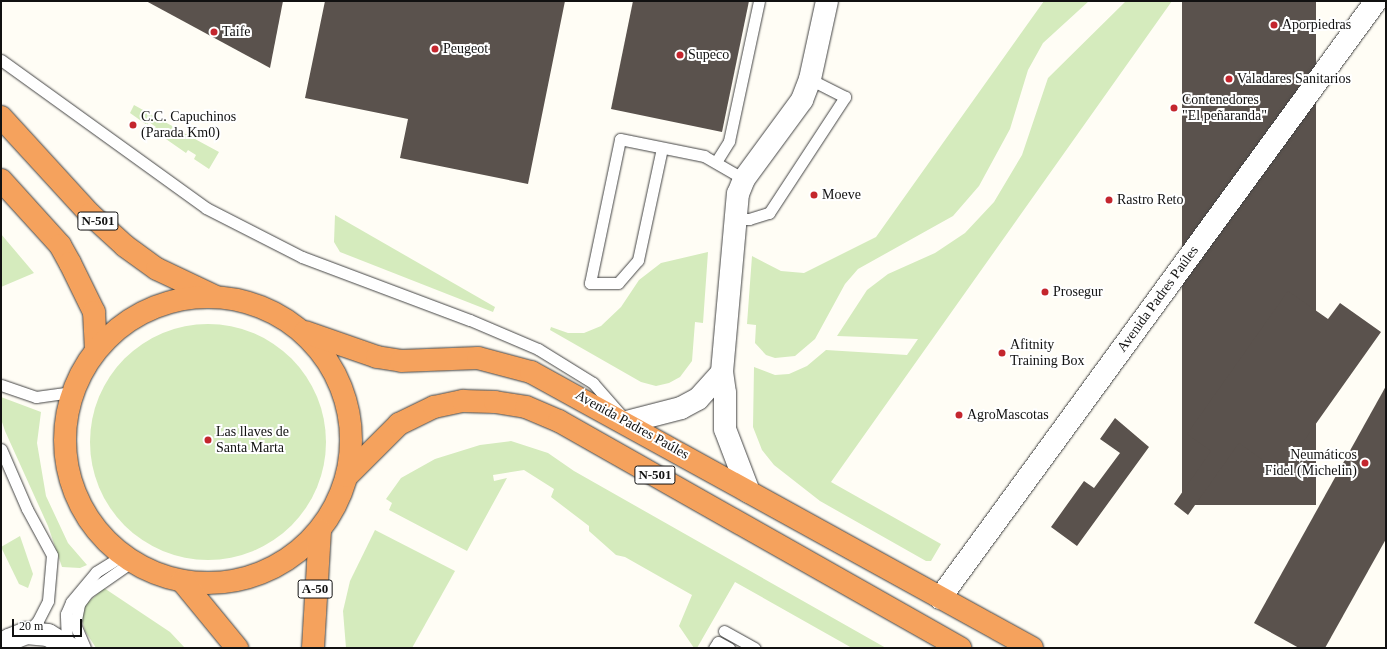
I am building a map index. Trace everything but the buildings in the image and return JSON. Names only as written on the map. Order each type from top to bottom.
[{"type":"highway","name":"N-501","points":[[1,117],[90,214],[125,246],[157,270],[216,297]]},
{"type":"highway","points":[[1,180],[60,245],[94,312],[96,350]]},
{"type":"highway","points":[[216,297],[260,307],[299,329],[326,359],[344,396],[352,436],[347,476],[336,505],[320,530],[292,557],[258,575],[221,583],[182,581],[151,572],[128,558],[96,530],[77,499],[66,464],[65,428],[73,392],[96,350],[120,326],[150,309],[183,299],[216,297]]},
{"type":"highway","name":"Avenida Padres Paúles","points":[[299,329],[335,345],[376,357],[401,360],[478,358],[500,362],[531,372],[627,422],[749,492],[1032,648]]},
{"type":"highway","name":"N-501","points":[[347,476],[399,424],[434,407],[464,401],[494,402],[526,408],[559,421],[960,648]]},
{"type":"highway","name":"A-50","points":[[313,648],[320,530]]},
{"type":"highway","points":[[182,581],[237,648]]},
{"type":"street","points":[[749,492],[725,429],[725,393],[722,372],[738,194],[744,180],[802,100],[810,79],[827,1]]},
{"type":"street","name":"Avenida Padres Paúles","points":[[940,598],[1376,1]]},
{"type":"street","points":[[627,422],[681,408],[698,399],[722,372]]},
{"type":"street","points":[[1,647],[9,640],[26,633],[48,635],[74,647]]},
{"type":"lane","points":[[716,162],[729,141],[760,1]]},
{"type":"lane","points":[[1,60],[206,208],[302,257],[470,320],[538,349],[593,383],[627,422]]},
{"type":"lane","points":[[735,219],[749,219],[769,213],[845,96],[810,79]]},
{"type":"lane","points":[[662,148],[638,260],[618,283],[590,283],[620,139],[704,156],[744,180]]},
{"type":"lane","points":[[1,385],[36,397],[73,392]]},
{"type":"lane","points":[[1,449],[27,509],[52,555],[48,601],[38,621],[26,633]]},
{"type":"lane","points":[[74,647],[66,614],[70,602],[96,572],[128,558]]},
{"type":"lane","points":[[74,647],[75,625],[79,604],[86,593],[128,558]]},
{"type":"lane","points":[[724,631],[755,648]]},
{"type":"lane","points":[[716,645],[729,648]]},
{"type":"green space","points":[[1044,1],[1089,1],[1043,43],[1028,70],[1010,129],[979,186],[953,216],[858,269],[845,284],[815,339],[795,356],[775,358],[766,355],[755,343],[756,325],[747,324],[752,256],[781,271],[804,273],[876,237]]},
{"type":"green space","points":[[1126,1],[1172,1],[831,482],[941,544],[931,561],[926,561],[820,501],[774,465],[762,450],[753,427],[754,367],[775,375],[789,374],[807,366],[826,350],[907,355],[918,339],[837,336],[867,290],[888,274],[935,253],[965,233],[994,202],[1022,155],[1048,78]]},
{"type":"green space","points":[[134,105],[174,127],[173,131],[180,135],[182,132],[219,152],[209,169],[194,159],[196,155],[188,150],[186,153],[153,130],[156,127],[149,122],[147,125],[130,113]]},
{"type":"green space","points":[[335,215],[495,307],[493,312],[340,252],[334,242]]},
{"type":"green space","points":[[1,234],[34,273],[1,287]]},
{"type":"green space","points":[[708,252],[703,323],[695,322],[692,361],[680,377],[669,383],[656,386],[641,382],[550,330],[551,327],[568,333],[584,333],[601,326],[621,307],[639,280],[661,263]]},
{"type":"green space","points":[[196,324],[220,324],[242,329],[264,338],[292,358],[306,376],[317,397],[324,419],[326,442],[324,465],[317,487],[306,508],[292,526],[264,546],[242,555],[220,560],[196,560],[174,555],[152,546],[124,526],[104,498],[95,476],[90,454],[90,430],[95,408],[104,386],[124,358],[152,338],[174,329]]},
{"type":"green space","points":[[1,397],[41,412],[37,443],[46,496],[68,543],[87,565],[80,568],[62,567],[48,526],[5,431],[1,419]]},
{"type":"green space","points":[[511,441],[548,453],[574,471],[886,648],[852,648],[735,582],[697,648],[694,648],[679,626],[692,595],[625,557],[616,555],[589,531],[589,526],[551,497],[554,489],[524,470],[493,475],[494,481],[507,478],[467,551],[389,510],[392,503],[386,499],[401,478],[435,459],[480,445]]},
{"type":"green space","points":[[375,530],[455,571],[412,648],[346,648],[343,611],[350,581]]},
{"type":"green space","points":[[20,536],[33,574],[28,588],[19,584],[1,547]]},
{"type":"green space","points":[[104,588],[170,632],[185,648],[96,648],[85,631],[82,619],[84,606]]},
{"type":"place","name":"Aporpiedras","points":[[1274,25]]},
{"type":"place","name":"Taife","points":[[214,32]]},
{"type":"place","name":"Peugeot","points":[[435,49]]},
{"type":"place","name":"Supeco","points":[[680,55]]},
{"type":"place","name":"Valadares Sanitarios","points":[[1229,79]]},
{"type":"place","name":"Contenedores \"El peñaranda\"","points":[[1174,108]]},
{"type":"place","name":"C.C. Capuchinos (Parada Km0)","points":[[133,125]]},
{"type":"place","name":"Moeve","points":[[814,195]]},
{"type":"place","name":"Rastro Reto","points":[[1109,200]]},
{"type":"place","name":"Prosegur","points":[[1045,292]]},
{"type":"place","name":"Afitnity Training Box","points":[[1002,353]]},
{"type":"place","name":"AgroMascotas","points":[[959,415]]},
{"type":"place","name":"Las llaves de Santa Marta","points":[[208,440]]},
{"type":"place","name":"Neumáticos Fidel (Michelin)","points":[[1365,463]]}]
